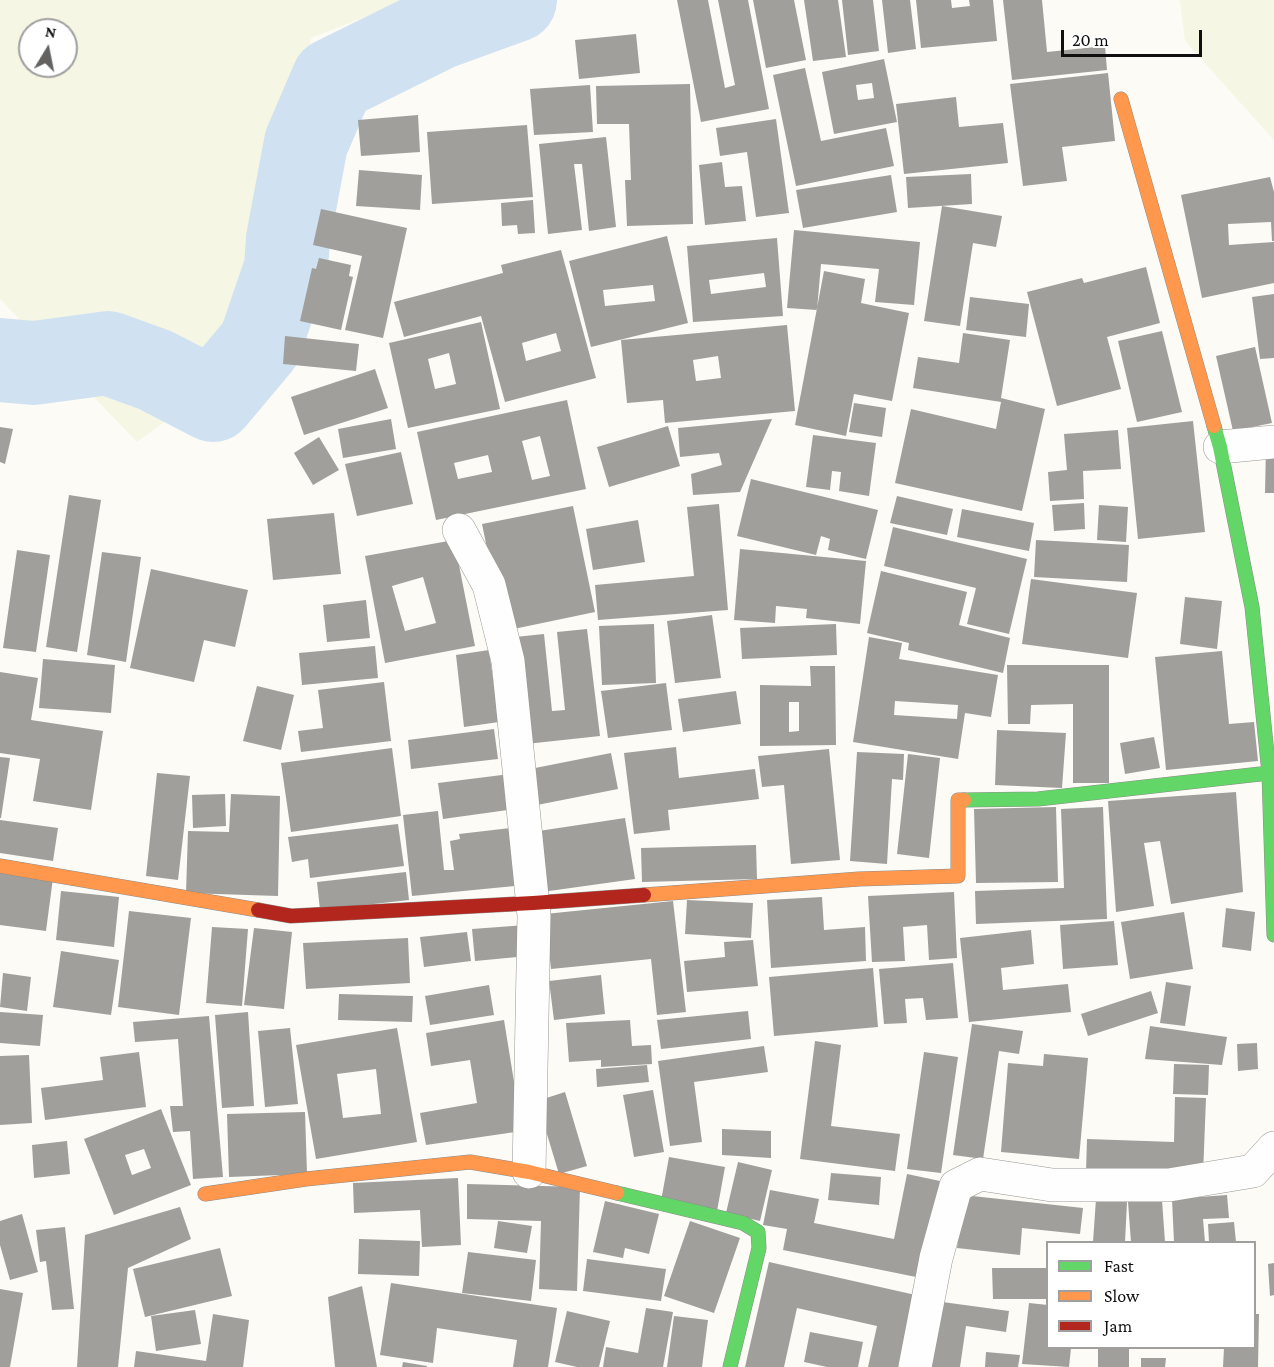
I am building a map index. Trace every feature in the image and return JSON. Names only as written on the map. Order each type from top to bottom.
[{"type":"street","points":[[1121,99],[1221,447],[1252,607],[1271,775],[1274,935]]},
{"type":"street","points":[[1221,447],[1274,442]]},
{"type":"street","points":[[459,530],[489,585],[508,661],[534,927],[529,1172]]},
{"type":"street","points":[[0,866],[291,916],[533,903],[859,879],[958,876],[957,800],[1038,799],[1271,775]]},
{"type":"street","points":[[915,1367],[936,1258],[956,1186],[980,1174],[1052,1185],[1169,1185],[1253,1172],[1274,1148]]},
{"type":"street","points":[[205,1194],[306,1179],[470,1162],[529,1172],[743,1223],[758,1232],[759,1248],[730,1367]]},
{"type":"green space","points":[[0,0],[408,0],[311,38],[274,265],[175,414],[137,442],[0,299]]},
{"type":"green space","points":[[1180,0],[1274,0],[1274,140],[1185,41]]},
{"type":"building","points":[[677,0],[708,0],[725,88],[735,85],[718,0],[748,0],[769,109],[701,122]]},
{"type":"building","points":[[753,0],[794,0],[806,60],[766,68]]},
{"type":"building","points":[[804,0],[838,0],[846,57],[813,61]]},
{"type":"building","points":[[842,0],[873,0],[879,51],[848,55]]},
{"type":"building","points":[[882,0],[910,0],[916,49],[888,53]]},
{"type":"building","points":[[916,0],[951,0],[952,8],[970,6],[969,0],[993,0],[997,41],[921,48]]},
{"type":"building","points":[[1003,0],[1042,0],[1047,52],[1105,46],[1107,70],[1012,80]]},
{"type":"building","points":[[636,34],[640,73],[579,79],[575,40]]},
{"type":"building","points":[[884,59],[897,122],[834,134],[822,72]],"holes":[[[872,83],[874,98],[858,100],[856,85]]]},
{"type":"building","points":[[805,68],[821,141],[886,128],[894,166],[796,186],[773,75]]},
{"type":"building","points":[[1108,73],[1115,141],[1062,147],[1067,181],[1023,186],[1010,84]]},
{"type":"building","points":[[690,84],[693,224],[627,226],[625,180],[631,180],[629,124],[597,124],[596,86]]},
{"type":"building","points":[[590,85],[593,132],[534,135],[530,89]]},
{"type":"building","points":[[956,97],[959,127],[1003,123],[1008,163],[904,174],[896,104]]},
{"type":"building","points":[[418,115],[420,152],[361,156],[358,120]]},
{"type":"building","points":[[776,119],[789,213],[756,217],[747,152],[720,156],[716,128]]},
{"type":"building","points":[[527,125],[533,197],[432,204],[427,132]]},
{"type":"building","points":[[606,137],[616,227],[589,231],[582,164],[574,164],[582,230],[548,234],[539,144]]},
{"type":"building","points":[[722,162],[725,187],[742,186],[746,221],[705,225],[699,165]]},
{"type":"building","points":[[359,170],[422,175],[420,210],[356,206]]},
{"type":"building","points":[[971,174],[972,204],[908,208],[906,177]]},
{"type":"building","points":[[891,175],[897,212],[803,228],[796,190]]},
{"type":"building","points":[[1270,177],[1274,192],[1274,241],[1272,241],[1271,222],[1228,224],[1229,245],[1274,242],[1274,283],[1202,298],[1181,195]]},
{"type":"building","points":[[533,200],[535,233],[518,234],[517,225],[502,226],[501,203]]},
{"type":"building","points":[[942,206],[1002,216],[996,247],[973,243],[960,326],[924,321]]},
{"type":"building","points":[[321,209],[407,228],[383,338],[345,330],[362,256],[313,245]]},
{"type":"building","points":[[794,230],[920,242],[914,305],[875,302],[879,269],[821,264],[817,310],[787,308]]},
{"type":"building","points":[[667,236],[688,323],[591,347],[569,261]],"holes":[[[653,285],[655,301],[605,306],[603,290]]]},
{"type":"building","points":[[777,238],[783,316],[693,322],[687,246]],"holes":[[[764,273],[766,287],[711,294],[709,280]]]},
{"type":"building","points":[[561,250],[596,378],[505,402],[481,316],[404,337],[394,302],[503,273],[501,265]],"holes":[[[556,333],[561,351],[526,361],[522,343]]]},
{"type":"building","points":[[319,258],[351,265],[349,276],[353,277],[341,330],[300,321],[312,268],[316,269]]},
{"type":"building","points":[[1146,267],[1160,323],[1107,337],[1121,389],[1057,406],[1027,292],[1082,278],[1084,283]]},
{"type":"building","points":[[824,271],[865,279],[861,303],[909,313],[892,401],[854,394],[846,436],[795,425]]},
{"type":"building","points":[[1274,294],[1274,358],[1260,359],[1252,297]]},
{"type":"building","points":[[970,297],[1029,304],[1026,337],[966,330]]},
{"type":"building","points":[[481,322],[500,409],[408,428],[389,343]],"holes":[[[449,353],[456,384],[435,389],[428,359]]]},
{"type":"building","points":[[787,325],[795,411],[665,423],[663,400],[627,403],[621,340]],"holes":[[[718,356],[721,378],[696,381],[693,360]]]},
{"type":"building","points":[[1162,331],[1182,412],[1137,422],[1118,341]]},
{"type":"building","points":[[963,333],[1010,340],[1001,398],[1045,409],[1022,511],[895,483],[911,409],[996,429],[1001,402],[913,388],[918,357],[959,363]]},
{"type":"building","points":[[285,336],[359,344],[356,371],[283,364]]},
{"type":"building","points":[[1255,347],[1272,423],[1233,431],[1216,356]]},
{"type":"building","points":[[375,369],[388,408],[304,435],[291,397]]},
{"type":"building","points":[[567,400],[586,489],[436,520],[417,432]],"holes":[[[540,436],[550,476],[532,480],[522,441]],[[488,455],[492,472],[458,479],[454,463]]]},
{"type":"building","points":[[854,403],[886,408],[882,437],[849,432]]},
{"type":"building","points":[[391,419],[396,449],[343,458],[338,429]]},
{"type":"building","points":[[772,419],[740,492],[693,495],[691,474],[722,465],[719,453],[680,457],[678,428]]},
{"type":"building","points":[[1193,421],[1205,532],[1138,539],[1127,428]]},
{"type":"building","points":[[668,426],[680,466],[609,487],[597,447]]},
{"type":"building","points":[[0,427],[13,429],[5,464],[0,462]]},
{"type":"building","points":[[1118,430],[1121,469],[1083,471],[1084,499],[1050,501],[1048,472],[1067,470],[1064,434]]},
{"type":"building","points":[[813,435],[876,443],[869,496],[839,491],[841,472],[832,471],[830,490],[806,487]]},
{"type":"building","points":[[319,437],[339,470],[313,485],[294,453]]},
{"type":"building","points":[[1266,446],[1274,446],[1274,493],[1265,493]]},
{"type":"building","points":[[401,452],[413,504],[357,516],[345,464]]},
{"type":"building","points":[[751,479],[878,510],[866,559],[828,550],[830,539],[821,536],[816,555],[737,536]]},
{"type":"building","points":[[69,495],[101,500],[77,652],[46,647]]},
{"type":"building","points":[[897,496],[953,509],[947,535],[890,523]]},
{"type":"building","points":[[1084,503],[1085,529],[1054,531],[1052,505]]},
{"type":"building","points":[[719,504],[728,610],[598,620],[595,585],[694,576],[687,507]]},
{"type":"building","points":[[1099,505],[1128,507],[1126,542],[1097,540]]},
{"type":"building","points":[[573,506],[595,612],[504,631],[482,524]]},
{"type":"building","points":[[962,509],[1034,523],[1029,551],[957,537]]},
{"type":"building","points":[[334,513],[341,574],[273,580],[267,519]]},
{"type":"building","points":[[638,520],[645,562],[593,570],[586,529]]},
{"type":"building","points":[[893,527],[1027,559],[1009,634],[967,624],[976,588],[884,566]]},
{"type":"building","points":[[454,540],[475,646],[385,663],[365,556]],"holes":[[[423,577],[436,623],[405,631],[392,586]]]},
{"type":"building","points":[[1036,540],[1129,545],[1127,582],[1034,577]]},
{"type":"building","points":[[740,549],[866,561],[860,624],[806,618],[807,609],[776,606],[775,623],[734,620]]},
{"type":"building","points":[[17,550],[50,555],[36,652],[3,648]]},
{"type":"building","points":[[102,552],[141,557],[126,662],[87,655]]},
{"type":"building","points":[[151,569],[248,590],[235,647],[204,640],[194,682],[130,668]]},
{"type":"building","points":[[881,571],[967,592],[959,625],[1010,638],[1003,673],[908,650],[909,643],[867,633]]},
{"type":"building","points":[[1031,579],[1137,593],[1128,658],[1022,644]]},
{"type":"building","points":[[1185,597],[1222,601],[1217,649],[1180,644]]},
{"type":"building","points":[[366,600],[370,638],[327,642],[323,605]]},
{"type":"building","points":[[712,615],[721,678],[675,683],[667,621]]},
{"type":"building","points":[[654,624],[656,683],[602,685],[599,626]]},
{"type":"building","points":[[836,624],[837,655],[742,659],[740,628]]},
{"type":"building","points":[[587,629],[600,736],[526,744],[515,637],[544,634],[552,711],[565,710],[557,632]]},
{"type":"building","points":[[869,637],[902,643],[899,659],[998,675],[991,717],[965,713],[958,759],[853,742]],"holes":[[[895,701],[958,705],[957,719],[894,715]]]},
{"type":"building","points":[[375,646],[378,678],[302,685],[299,653]]},
{"type":"building","points":[[489,650],[499,722],[464,727],[456,655]]},
{"type":"building","points":[[1222,651],[1229,724],[1254,722],[1258,761],[1166,770],[1155,657]]},
{"type":"building","points":[[43,659],[115,665],[111,713],[39,708]]},
{"type":"building","points":[[1007,665],[1109,665],[1109,783],[1073,783],[1073,704],[1031,705],[1030,724],[1008,724]]},
{"type":"building","points":[[810,666],[835,666],[836,745],[760,746],[760,685],[811,686]],"holes":[[[789,702],[799,702],[799,731],[789,732]]]},
{"type":"building","points":[[0,672],[38,678],[31,720],[103,731],[91,810],[33,801],[40,759],[0,753]]},
{"type":"building","points":[[384,682],[391,741],[301,752],[298,731],[323,728],[318,690]]},
{"type":"building","points":[[666,683],[672,730],[608,738],[601,691]]},
{"type":"building","points":[[257,686],[294,695],[281,750],[243,741]]},
{"type":"building","points":[[736,691],[741,724],[683,732],[678,699]]},
{"type":"building","points":[[494,729],[498,759],[411,769],[408,740]]},
{"type":"building","points":[[997,730],[1066,733],[1062,788],[995,785]]},
{"type":"building","points":[[1154,737],[1160,768],[1125,774],[1120,743]]},
{"type":"building","points":[[676,747],[679,778],[755,769],[759,799],[668,810],[670,830],[634,834],[624,753]]},
{"type":"building","points":[[392,748],[401,816],[291,832],[281,763]]},
{"type":"building","points":[[829,749],[840,860],[791,864],[784,785],[762,787],[758,756]]},
{"type":"building","points":[[857,752],[904,754],[903,780],[892,779],[887,864],[850,861]]},
{"type":"building","points":[[611,753],[618,789],[532,806],[525,770]]},
{"type":"building","points":[[908,754],[940,758],[929,858],[897,854]]},
{"type":"building","points":[[0,757],[10,758],[1,818],[0,818]]},
{"type":"building","points":[[157,773],[190,776],[178,880],[146,876]]},
{"type":"building","points":[[510,774],[515,809],[443,819],[438,783]]},
{"type":"building","points":[[1236,792],[1243,892],[1171,904],[1160,841],[1144,843],[1154,906],[1116,912],[1108,801]]},
{"type":"building","points":[[225,794],[226,826],[193,828],[192,795]]},
{"type":"building","points":[[231,794],[280,796],[278,896],[186,893],[188,831],[229,832]]},
{"type":"building","points":[[1056,807],[1058,882],[976,883],[974,809]]},
{"type":"building","points":[[1103,807],[1107,919],[976,924],[975,891],[1064,888],[1061,809]]},
{"type":"building","points":[[438,811],[444,870],[454,870],[450,841],[460,839],[459,834],[519,827],[525,885],[412,896],[403,815]]},
{"type":"building","points":[[625,818],[635,879],[542,892],[532,832]]},
{"type":"building","points":[[0,820],[58,828],[53,861],[0,853]]},
{"type":"building","points":[[398,824],[404,866],[310,878],[308,859],[292,862],[288,837]]},
{"type":"building","points":[[756,845],[757,879],[642,882],[641,848]]},
{"type":"building","points":[[0,871],[53,878],[46,931],[0,925]]},
{"type":"building","points":[[406,872],[409,900],[320,910],[317,882]]},
{"type":"building","points":[[61,891],[119,897],[114,947],[56,940]]},
{"type":"building","points":[[954,892],[957,958],[929,960],[927,925],[903,927],[905,961],[872,962],[868,896]]},
{"type":"building","points":[[822,897],[824,930],[865,927],[866,961],[771,968],[767,900]]},
{"type":"building","points":[[687,900],[753,903],[751,938],[685,934]]},
{"type":"building","points":[[673,901],[686,1012],[657,1015],[651,959],[551,969],[545,914]]},
{"type":"building","points":[[1226,908],[1255,912],[1251,951],[1222,947]]},
{"type":"building","points":[[129,911],[191,918],[179,1015],[118,1007]]},
{"type":"building","points":[[1184,912],[1193,969],[1130,979],[1121,922]]},
{"type":"building","points":[[1114,921],[1118,965],[1063,969],[1060,925]]},
{"type":"building","points":[[526,925],[528,956],[475,961],[472,929]]},
{"type":"building","points":[[212,927],[248,929],[242,1006],[206,1003]]},
{"type":"building","points":[[254,928],[292,932],[284,1009],[244,1005]]},
{"type":"building","points":[[1031,930],[1034,964],[1001,968],[1003,990],[1068,984],[1071,1012],[969,1022],[960,938]]},
{"type":"building","points":[[467,932],[471,961],[424,967],[420,937]]},
{"type":"building","points":[[408,938],[410,983],[306,989],[303,943]]},
{"type":"building","points":[[753,940],[758,986],[687,992],[684,961],[725,957],[724,942]]},
{"type":"building","points":[[61,951],[119,960],[111,1015],[53,1007]]},
{"type":"building","points":[[953,963],[958,1018],[926,1020],[923,998],[905,999],[907,1023],[884,1024],[879,969]]},
{"type":"building","points":[[873,968],[878,1027],[774,1036],[769,977]]},
{"type":"building","points":[[3,973],[31,977],[27,1011],[0,1007]]},
{"type":"building","points":[[601,975],[605,1014],[554,1020],[549,981]]},
{"type":"building","points":[[1166,982],[1191,986],[1185,1026],[1160,1023]]},
{"type":"building","points":[[489,985],[494,1015],[430,1025],[425,996]]},
{"type":"building","points":[[1151,991],[1158,1013],[1088,1036],[1081,1014]]},
{"type":"building","points":[[339,994],[413,996],[412,1022],[338,1020]]},
{"type":"building","points":[[748,1011],[751,1039],[661,1049],[657,1020]]},
{"type":"building","points":[[0,1012],[43,1015],[40,1046],[0,1043]]},
{"type":"building","points":[[248,1012],[254,1106],[222,1108],[215,1015]]},
{"type":"building","points":[[209,1016],[223,1177],[193,1179],[190,1131],[173,1132],[170,1106],[183,1106],[178,1039],[135,1042],[133,1022]]},
{"type":"building","points":[[504,1020],[522,1131],[426,1145],[420,1113],[477,1103],[470,1060],[431,1066],[426,1033]]},
{"type":"building","points":[[630,1020],[632,1046],[651,1045],[652,1064],[601,1067],[601,1060],[569,1062],[566,1023]]},
{"type":"building","points":[[972,1024],[1023,1031],[1019,1054],[999,1051],[983,1159],[953,1155]]},
{"type":"building","points":[[1150,1026],[1227,1037],[1222,1065],[1145,1059]]},
{"type":"building","points":[[290,1028],[298,1104],[265,1107],[258,1031]]},
{"type":"building","points":[[397,1028],[417,1142],[316,1159],[296,1045]],"holes":[[[376,1069],[381,1114],[343,1118],[337,1074]]]},
{"type":"building","points":[[815,1041],[841,1045],[831,1126],[900,1134],[895,1171],[800,1159]]},
{"type":"building","points":[[1257,1043],[1258,1069],[1238,1071],[1237,1044]]},
{"type":"building","points":[[764,1046],[768,1072],[694,1082],[702,1142],[670,1146],[658,1061]]},
{"type":"building","points":[[139,1052],[146,1107],[45,1120],[41,1088],[103,1080],[100,1057]]},
{"type":"building","points":[[924,1052],[958,1057],[941,1173],[907,1169]]},
{"type":"building","points":[[1044,1054],[1088,1058],[1079,1159],[1001,1152],[1008,1063],[1043,1066]]},
{"type":"building","points":[[29,1055],[32,1123],[0,1125],[0,1056]]},
{"type":"building","points":[[1174,1064],[1209,1065],[1208,1095],[1173,1094]]},
{"type":"building","points":[[647,1065],[649,1082],[597,1087],[596,1069]]},
{"type":"building","points":[[653,1090],[664,1152],[634,1157],[623,1095]]},
{"type":"building","points":[[565,1092],[587,1166],[559,1174],[537,1101]]},
{"type":"building","points":[[1175,1097],[1206,1098],[1203,1175],[1086,1172],[1087,1139],[1174,1142]]},
{"type":"building","points":[[161,1109],[191,1185],[114,1215],[84,1139]],"holes":[[[144,1149],[151,1168],[132,1175],[125,1155]]]},
{"type":"building","points":[[305,1112],[307,1174],[229,1177],[227,1114]]},
{"type":"building","points":[[722,1129],[771,1131],[771,1158],[722,1155]]},
{"type":"building","points":[[67,1141],[70,1174],[34,1178],[32,1145]]},
{"type":"building","points":[[669,1157],[725,1167],[717,1211],[661,1201]]},
{"type":"building","points":[[738,1162],[772,1170],[760,1221],[726,1213]]},
{"type":"building","points":[[831,1173],[881,1177],[879,1205],[828,1200]]},
{"type":"building","points":[[907,1174],[940,1181],[921,1278],[783,1250],[787,1229],[763,1225],[770,1190],[819,1199],[814,1223],[894,1239]]},
{"type":"building","points":[[458,1178],[461,1245],[422,1247],[420,1210],[354,1213],[353,1183]]},
{"type":"building","points":[[467,1184],[580,1187],[577,1291],[539,1289],[541,1221],[467,1219]]},
{"type":"building","points":[[963,1195],[1083,1208],[1080,1234],[1022,1228],[1020,1255],[957,1248]]},
{"type":"building","points":[[1227,1195],[1229,1218],[1203,1219],[1205,1241],[1174,1241],[1172,1199]]},
{"type":"building","points":[[1096,1199],[1127,1202],[1125,1241],[1093,1241]]},
{"type":"building","points":[[1162,1200],[1165,1241],[1131,1241],[1128,1202]]},
{"type":"building","points":[[605,1201],[659,1214],[649,1254],[625,1248],[623,1258],[593,1252]]},
{"type":"building","points":[[180,1207],[191,1239],[128,1268],[118,1367],[77,1367],[85,1235]]},
{"type":"building","points":[[22,1214],[38,1272],[10,1280],[0,1245],[0,1221]]},
{"type":"building","points":[[498,1221],[532,1226],[527,1253],[494,1248]]},
{"type":"building","points":[[690,1221],[740,1238],[714,1313],[664,1296]]},
{"type":"building","points":[[1234,1222],[1236,1241],[1209,1241],[1208,1224]]},
{"type":"building","points":[[65,1227],[74,1309],[52,1310],[46,1261],[40,1262],[36,1230]]},
{"type":"building","points":[[359,1239],[420,1241],[419,1276],[358,1274]]},
{"type":"building","points":[[220,1248],[232,1296],[145,1317],[133,1269]]},
{"type":"building","points":[[468,1252],[536,1260],[531,1301],[462,1293]]},
{"type":"building","points":[[587,1259],[666,1269],[661,1301],[583,1291]]},
{"type":"building","points":[[769,1262],[920,1296],[904,1367],[868,1367],[877,1326],[797,1308],[784,1367],[745,1367]]},
{"type":"building","points":[[1274,1263],[1274,1295],[1270,1296],[1268,1264]]},
{"type":"building","points":[[992,1268],[1046,1268],[1046,1299],[993,1299]]},
{"type":"building","points":[[391,1283],[557,1308],[548,1367],[513,1367],[517,1340],[437,1328],[433,1363],[380,1355]]},
{"type":"building","points":[[362,1286],[377,1367],[335,1367],[328,1297]]},
{"type":"building","points":[[0,1289],[23,1293],[10,1367],[0,1367]]},
{"type":"building","points":[[935,1301],[1009,1311],[1006,1332],[966,1326],[960,1367],[927,1367]]},
{"type":"building","points":[[1029,1303],[1046,1305],[1046,1349],[1071,1349],[1069,1367],[1022,1364]]},
{"type":"building","points":[[646,1308],[673,1312],[663,1367],[603,1367],[606,1347],[638,1353]]},
{"type":"building","points":[[195,1310],[201,1344],[156,1351],[151,1316]]},
{"type":"building","points":[[567,1311],[610,1321],[599,1367],[577,1367],[555,1362]]},
{"type":"building","points":[[213,1314],[249,1320],[243,1367],[134,1367],[136,1351],[206,1361]]},
{"type":"building","points":[[1256,1314],[1259,1314],[1258,1367],[1223,1367],[1224,1349],[1256,1349]]},
{"type":"building","points":[[674,1316],[708,1320],[702,1367],[667,1367]]},
{"type":"building","points":[[810,1332],[863,1342],[858,1367],[827,1367],[804,1362]]},
{"type":"building","points":[[1098,1349],[1129,1349],[1129,1367],[1098,1367]]},
{"type":"building","points":[[986,1352],[1020,1355],[1018,1367],[985,1367]]},
{"type":"building","points":[[1141,1358],[1166,1358],[1165,1367],[1141,1367]]},
{"type":"building","points":[[403,1362],[427,1366],[427,1367],[402,1367]]},
{"type":"waterway","points":[[0,360],[34,363],[108,353],[155,370],[213,400],[260,344],[286,268],[288,239],[306,143],[333,80],[438,28],[515,0]]},
{"type":"traffic: fast","points":[[1214,426],[1252,607],[1269,773],[1274,776]]},
{"type":"traffic: fast","points":[[964,800],[1038,799],[1269,773],[1274,935]]},
{"type":"traffic: fast","points":[[617,1193],[743,1223],[758,1232],[759,1248],[730,1367]]},
{"type":"traffic: slow","points":[[1121,99],[1214,426]]},
{"type":"traffic: slow","points":[[644,895],[859,879],[958,876],[958,800],[964,800]]},
{"type":"traffic: slow","points":[[0,866],[258,910]]},
{"type":"traffic: slow","points":[[205,1194],[306,1179],[470,1162],[529,1172],[617,1193]]},
{"type":"traffic: jam","points":[[258,910],[291,916],[644,895]]}]
